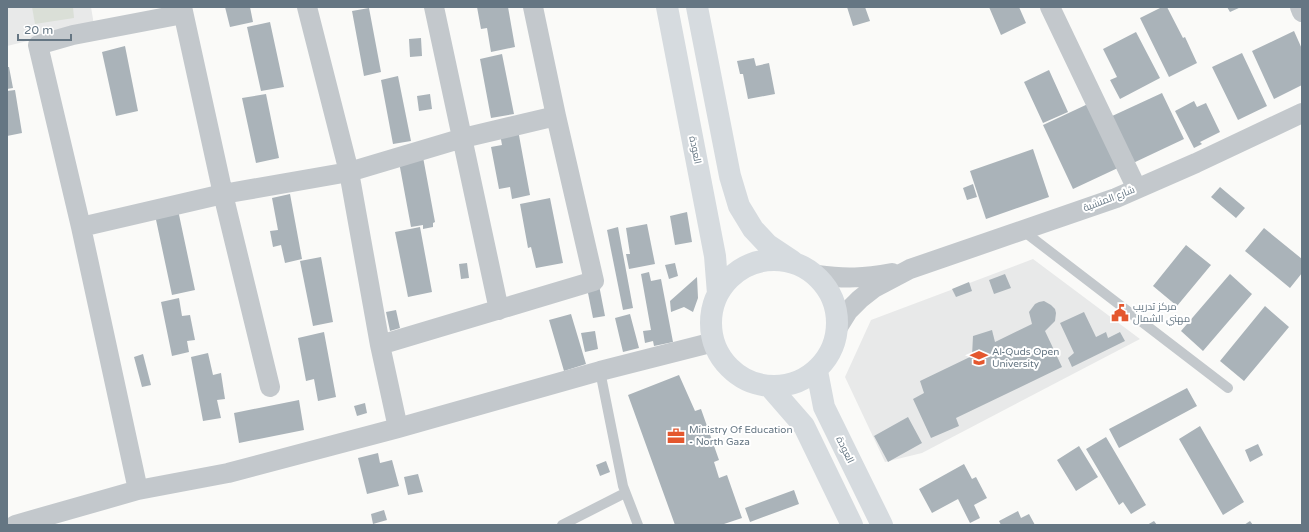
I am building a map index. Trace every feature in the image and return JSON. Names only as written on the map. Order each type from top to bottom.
[{"type":"main road","name":"العودة","points":[[667,7],[715,256],[718,294]]},
{"type":"main road","points":[[697,7],[730,176],[739,206],[753,229],[768,245],[793,262]]},
{"type":"main road","points":[[780,259],[793,262],[806,267],[817,275],[826,285],[833,297],[837,310],[837,335],[832,351],[825,362],[810,376],[770,387],[759,385],[739,376],[723,361],[714,342],[711,321],[713,307],[718,294],[730,278],[741,269],[753,263],[766,260],[780,259]]},
{"type":"main road","name":"العودة","points":[[816,371],[824,407],[882,525]]},
{"type":"main road","points":[[770,387],[804,426],[852,525]]},
{"type":"street","points":[[307,7],[349,172],[380,345],[398,428]]},
{"type":"street","points":[[434,7],[499,310]]},
{"type":"street","points":[[380,345],[594,281],[556,116],[533,7]]},
{"type":"street","points":[[1050,7],[1137,189]]},
{"type":"street","points":[[1300,7],[1302,12]]},
{"type":"street","points":[[138,490],[81,227],[38,45],[73,35],[182,10],[223,194],[270,386]]},
{"type":"street","name":"شارع المنشية","points":[[838,327],[848,310],[860,299],[874,288],[910,269],[1116,198],[1196,163],[1302,113]]},
{"type":"street","points":[[81,227],[223,194],[349,172],[463,138],[556,116]]},
{"type":"street","name":"شارع المنشية","points":[[817,275],[838,278],[859,278],[910,269]]},
{"type":"street","points":[[15,525],[138,490],[228,473],[398,428],[600,371],[714,342]]},
{"type":"lane","points":[[1022,230],[1228,388]]},
{"type":"lane","points":[[600,371],[625,493],[638,525]]},
{"type":"lane","points":[[562,525],[625,493]]},
{"type":"shaded area","points":[[7,7],[91,7],[94,25],[7,46]]},
{"type":"shaded area","points":[[32,7],[73,7],[74,18],[35,24]]},
{"type":"shaded area","name":"Al-Quds Open University","points":[[1033,259],[1140,339],[922,453],[885,462],[845,377],[871,320]]},
{"type":"building","points":[[225,7],[250,7],[253,22],[230,27]]},
{"type":"building","points":[[477,7],[508,7],[515,47],[491,52],[487,28],[481,29]]},
{"type":"building","points":[[847,7],[865,7],[870,21],[853,26]]},
{"type":"building","points":[[989,7],[1019,7],[1026,23],[1001,35]]},
{"type":"building","points":[[1162,7],[1167,7],[1183,38],[1185,37],[1197,63],[1169,77],[1140,18]]},
{"type":"building","points":[[1227,7],[1241,7],[1230,12]]},
{"type":"building","points":[[369,8],[381,72],[364,76],[352,11]]},
{"type":"building","points":[[270,22],[284,87],[261,91],[247,27]]},
{"type":"building","points":[[1294,31],[1302,49],[1302,85],[1274,99],[1252,51]]},
{"type":"building","points":[[1136,32],[1160,78],[1120,99],[1110,80],[1117,77],[1103,49]]},
{"type":"building","points":[[421,38],[422,56],[410,57],[409,39]]},
{"type":"building","points":[[125,46],[138,111],[116,116],[102,52]]},
{"type":"building","points":[[1242,53],[1267,106],[1238,120],[1212,67]]},
{"type":"building","points":[[502,54],[514,114],[491,118],[480,59]]},
{"type":"building","points":[[754,58],[756,66],[769,63],[775,94],[748,99],[743,74],[740,74],[737,61]]},
{"type":"building","points":[[7,67],[9,67],[13,88],[7,89]]},
{"type":"building","points":[[1049,70],[1068,112],[1043,123],[1024,82]]},
{"type":"building","points":[[398,76],[411,141],[393,144],[381,80]]},
{"type":"building","points":[[15,90],[22,133],[7,136],[7,91]]},
{"type":"building","points":[[1162,93],[1184,139],[1131,164],[1110,117]]},
{"type":"building","points":[[266,94],[279,158],[256,163],[242,98]]},
{"type":"building","points":[[430,94],[432,109],[419,111],[417,96]]},
{"type":"building","points":[[1194,101],[1197,107],[1206,103],[1220,132],[1200,142],[1202,144],[1194,148],[1175,111]]},
{"type":"building","points":[[1090,103],[1120,167],[1073,189],[1043,125]]},
{"type":"building","points":[[518,130],[530,195],[512,199],[510,187],[499,189],[491,147],[502,145],[500,134]]},
{"type":"building","points":[[1033,149],[1049,197],[986,219],[970,171]]},
{"type":"building","points":[[423,157],[435,222],[433,223],[433,227],[423,229],[423,225],[411,227],[399,162]]},
{"type":"building","points":[[973,184],[977,197],[967,200],[963,188]]},
{"type":"building","points":[[1220,187],[1245,208],[1236,218],[1211,197]]},
{"type":"building","points":[[290,194],[302,259],[285,263],[281,245],[273,247],[270,231],[278,230],[272,198]]},
{"type":"building","points":[[550,198],[563,263],[536,268],[531,247],[528,248],[520,204]]},
{"type":"building","points":[[178,210],[195,290],[172,295],[155,215]]},
{"type":"building","points":[[687,212],[692,242],[675,245],[670,216]]},
{"type":"building","points":[[647,224],[655,264],[629,269],[626,254],[630,254],[626,228]]},
{"type":"building","points":[[420,227],[432,292],[408,297],[395,232]]},
{"type":"building","points":[[618,227],[633,308],[623,310],[607,230]]},
{"type":"building","points":[[1264,228],[1302,259],[1302,273],[1290,288],[1245,251]]},
{"type":"building","points":[[1186,245],[1211,265],[1177,306],[1153,286]]},
{"type":"building","points":[[321,257],[333,322],[313,326],[300,261]]},
{"type":"building","points":[[467,263],[469,278],[461,279],[459,264]]},
{"type":"building","points":[[675,263],[678,276],[669,279],[665,265]]},
{"type":"building","points":[[649,272],[651,281],[661,279],[673,342],[654,346],[653,341],[645,343],[643,331],[651,330],[641,274]]},
{"type":"building","points":[[1005,274],[1011,288],[994,294],[989,280]]},
{"type":"building","points":[[1230,274],[1252,294],[1203,351],[1181,331]]},
{"type":"building","points":[[697,277],[698,298],[693,312],[684,307],[671,312],[670,301]]},
{"type":"building","points":[[598,280],[605,316],[593,318],[586,283]]},
{"type":"building","points":[[969,282],[972,291],[956,297],[952,289]]},
{"type":"building","points":[[179,298],[182,316],[190,315],[195,340],[187,341],[189,352],[172,356],[161,302]]},
{"type":"building","points":[[1044,301],[1055,309],[1055,321],[1045,331],[1062,367],[956,418],[959,426],[931,438],[913,399],[924,393],[920,381],[972,356],[973,336],[992,330],[995,342],[1032,324],[1029,312],[1035,304]]},
{"type":"building","points":[[1265,306],[1289,327],[1244,381],[1220,361]]},
{"type":"building","points":[[396,310],[400,328],[390,331],[386,312]]},
{"type":"building","points":[[1084,312],[1096,337],[1106,332],[1108,338],[1120,332],[1125,341],[1072,367],[1068,358],[1074,353],[1060,323]]},
{"type":"building","points":[[571,314],[586,364],[564,371],[549,320]]},
{"type":"building","points":[[630,314],[639,348],[623,352],[615,318]]},
{"type":"building","points":[[595,331],[598,349],[585,352],[581,333]]},
{"type":"building","points":[[324,332],[336,397],[318,401],[314,379],[306,381],[298,338]]},
{"type":"building","points":[[208,353],[213,375],[221,373],[225,399],[217,400],[221,418],[203,421],[191,357]]},
{"type":"building","points":[[143,354],[151,385],[142,387],[134,357]]},
{"type":"building","name":"Ministry Of Education - North Gaza","points":[[679,375],[695,411],[701,409],[719,460],[714,462],[719,478],[727,475],[742,518],[721,525],[675,525],[628,395]]},
{"type":"building","points":[[1187,388],[1197,406],[1119,448],[1109,429]]},
{"type":"building","points":[[299,400],[304,430],[239,443],[234,413]]},
{"type":"building","points":[[365,403],[367,413],[357,416],[354,406]]},
{"type":"building","points":[[908,417],[922,443],[888,462],[874,436]]},
{"type":"building","points":[[1200,426],[1244,502],[1223,515],[1179,439]]},
{"type":"building","points":[[1106,437],[1146,505],[1131,514],[1123,502],[1119,505],[1086,449]]},
{"type":"building","points":[[1258,444],[1263,455],[1250,462],[1245,450]]},
{"type":"building","points":[[1079,446],[1098,477],[1076,491],[1057,460]]},
{"type":"building","points":[[378,453],[380,463],[392,460],[399,486],[367,494],[358,458]]},
{"type":"building","points":[[606,461],[610,472],[600,476],[596,465]]},
{"type":"building","points":[[964,464],[972,479],[976,477],[987,498],[974,505],[980,518],[970,523],[958,499],[932,513],[919,489]]},
{"type":"building","points":[[418,474],[423,492],[408,495],[404,477]]},
{"type":"building","points":[[794,490],[799,504],[750,522],[745,508]]},
{"type":"building","points":[[384,510],[387,520],[373,524],[371,514]]},
{"type":"building","points":[[1018,511],[1021,518],[1029,514],[1035,525],[1001,525],[999,521]]},
{"type":"building","points":[[1154,521],[1157,525],[1147,525]]},
{"type":"building","points":[[1250,521],[1253,525],[1244,525]]},
{"type":"place","name":"مركز تدريب مهني الشمال","points":[[1120,313]]},
{"type":"place","name":"Al-Quds Open University","points":[[979,358]]},
{"type":"place","name":"Ministry Of Education - North Gaza","points":[[676,436]]}]
